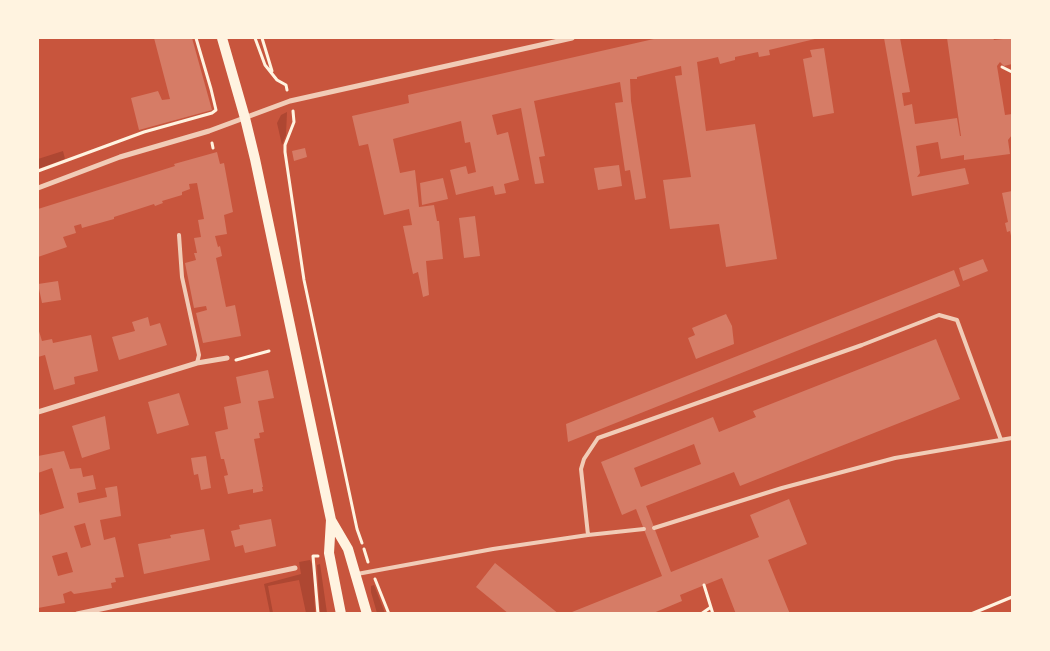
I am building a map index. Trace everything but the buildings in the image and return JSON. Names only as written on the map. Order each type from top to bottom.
[{"type":"main road","points":[[222,38],[245,118],[331,520],[329,553],[341,614]]},
{"type":"main road","points":[[331,520],[348,549],[367,614]]},
{"type":"street","points":[[38,188],[120,157],[209,131],[290,101],[572,38]]},
{"type":"street","points":[[38,412],[197,364],[227,358]]},
{"type":"street","points":[[76,614],[295,568]]},
{"type":"lane","points":[[179,235],[182,277],[200,355],[197,364]]},
{"type":"lane","points":[[588,534],[581,469],[584,459],[598,438],[862,345],[939,315],[957,320],[1001,440]]},
{"type":"lane","points":[[654,528],[782,488],[895,458],[1012,438]]},
{"type":"lane","points":[[356,574],[588,534],[644,529]]},
{"type":"path","points":[[38,171],[144,132],[206,115],[216,110],[212,89],[196,38]]},
{"type":"path","points":[[255,38],[265,65],[277,80],[286,85],[287,90]]},
{"type":"path","points":[[262,38],[273,74]]},
{"type":"path","points":[[1002,67],[1012,72]]},
{"type":"path","points":[[292,109],[294,122],[285,145],[285,152],[304,280],[357,529],[371,571],[389,614]]},
{"type":"path","points":[[206,115],[207,120]]},
{"type":"path","points":[[212,143],[213,148]]},
{"type":"path","points":[[227,358],[231,361],[269,350]]},
{"type":"path","points":[[313,556],[318,614]]},
{"type":"path","points":[[704,585],[713,614]]},
{"type":"path","points":[[971,614],[1012,597]]},
{"type":"path","points":[[701,614],[711,606]]},
{"type":"shaded area","points":[[287,112],[286,135],[282,145],[277,123],[281,115]]},
{"type":"shaded area","points":[[63,151],[65,159],[38,169],[38,159]]},
{"type":"shaded area","points":[[310,560],[313,566],[315,613],[306,613],[299,580],[268,586],[273,613],[270,613],[264,584],[301,574],[299,562]]},
{"type":"shaded area","points":[[320,564],[327,613],[320,613],[317,565]]},
{"type":"shaded area","points":[[374,585],[385,613],[377,613],[371,592],[371,586]]}]
